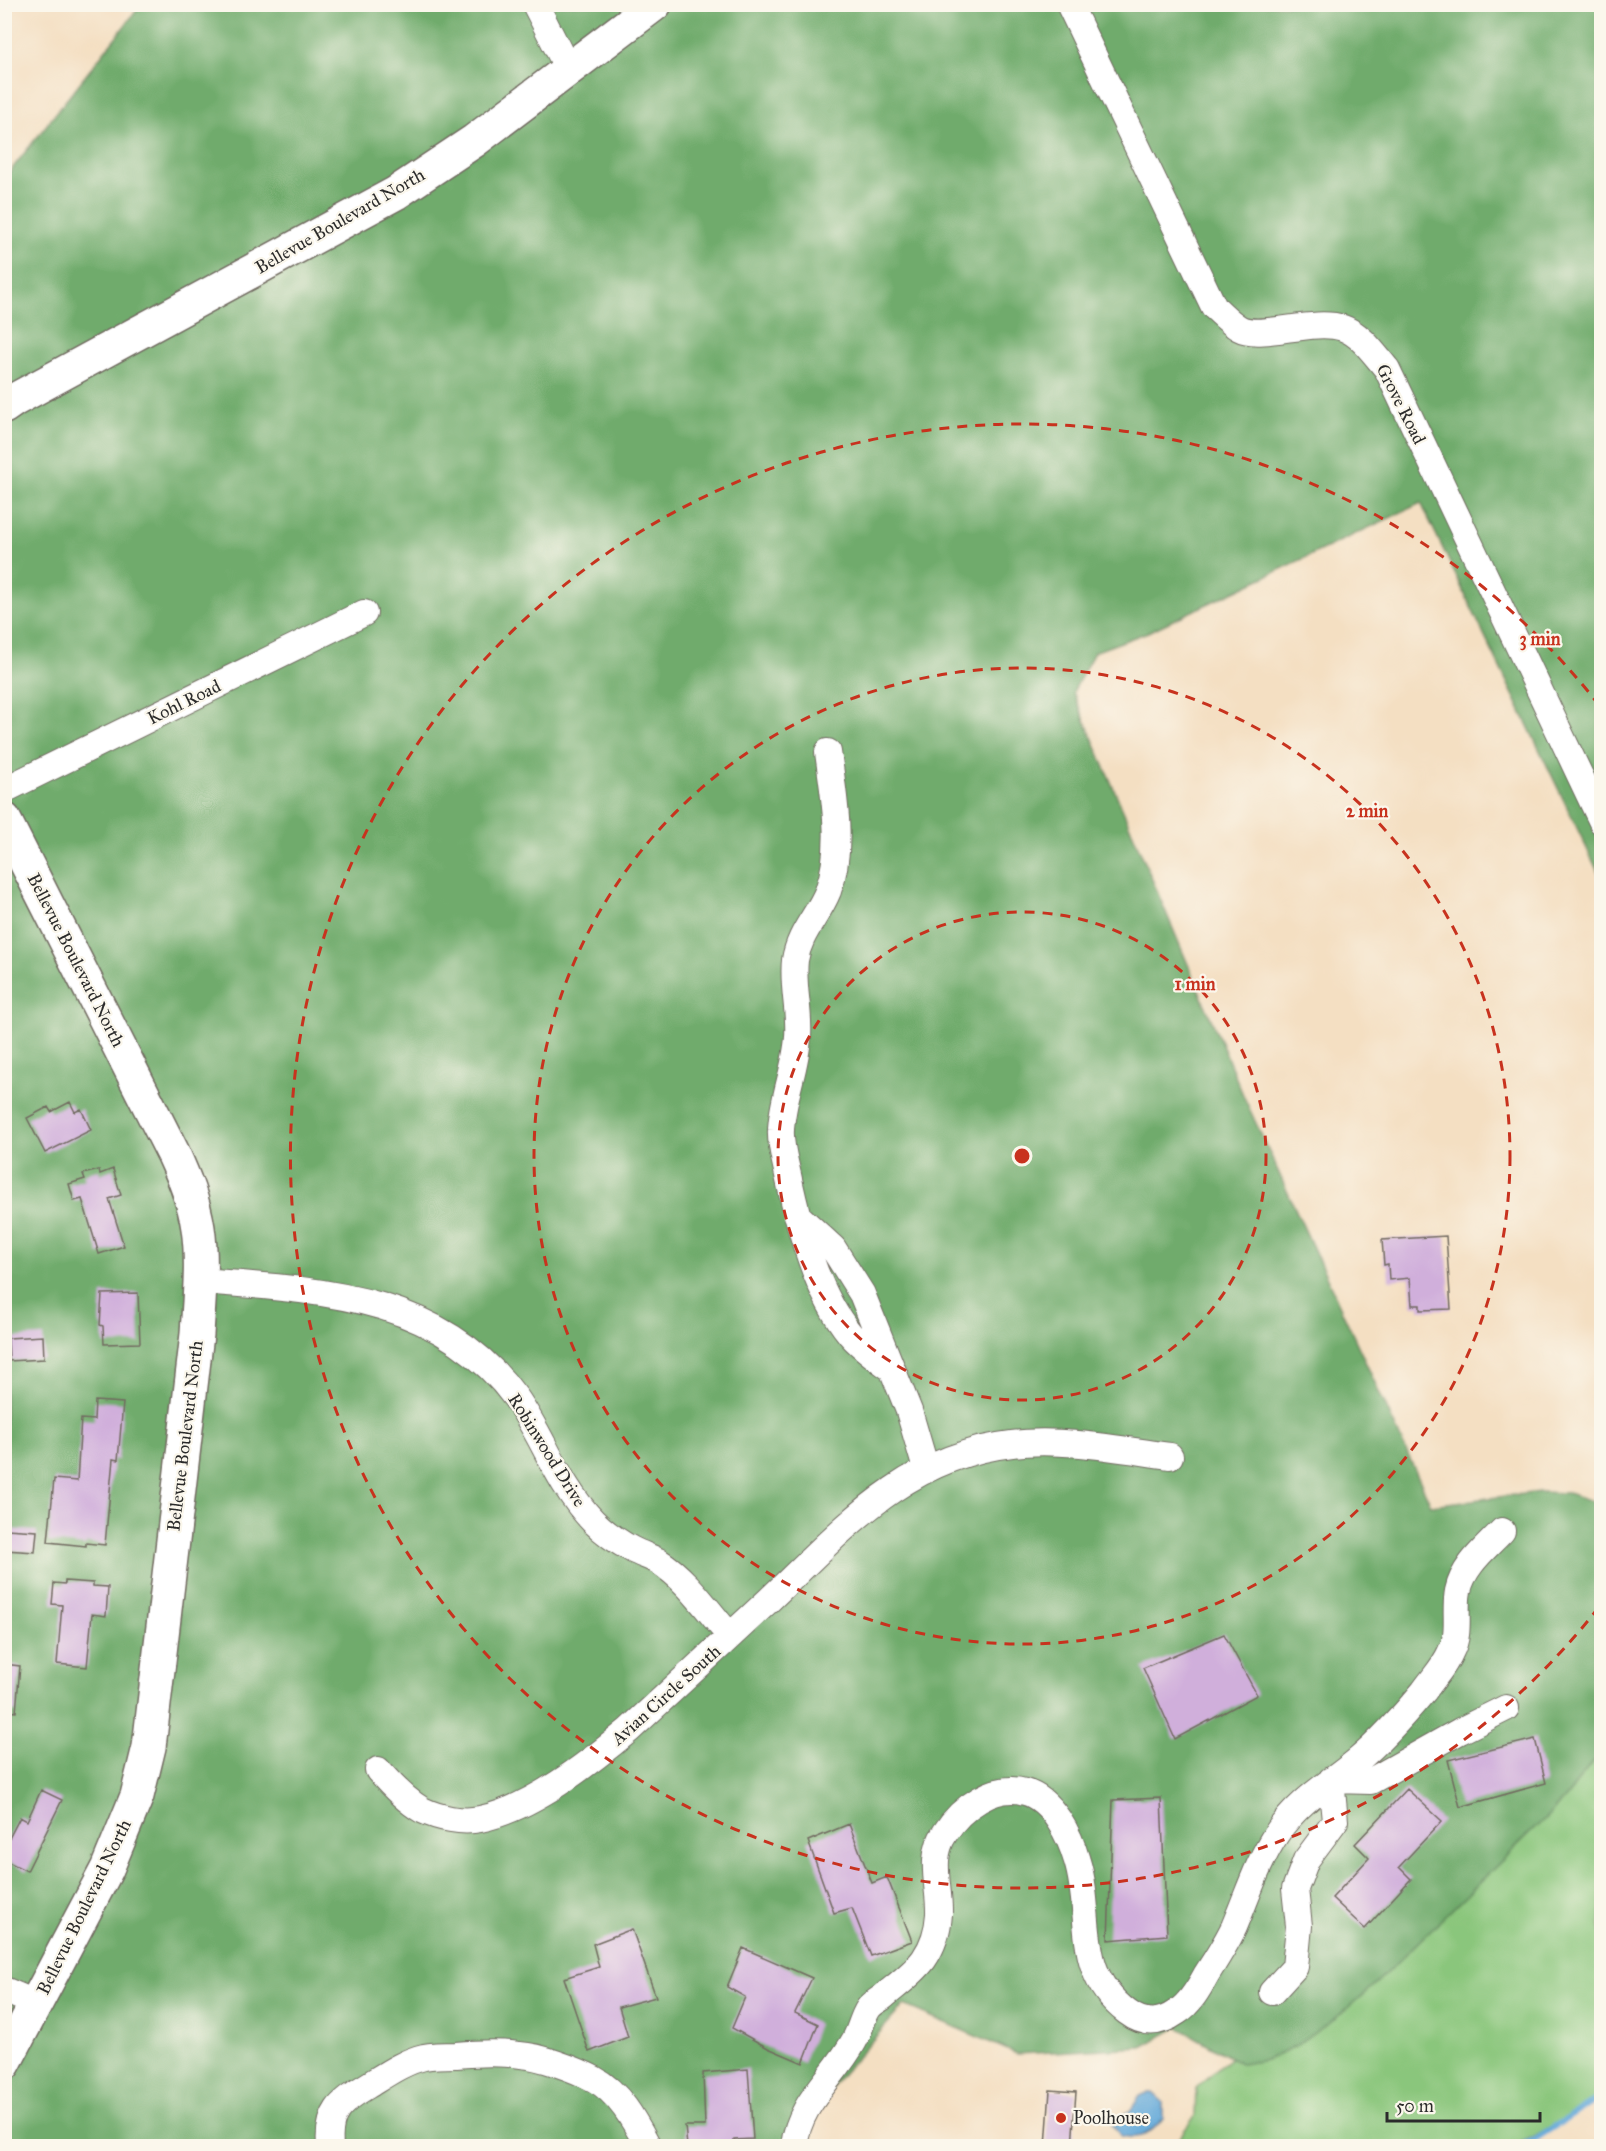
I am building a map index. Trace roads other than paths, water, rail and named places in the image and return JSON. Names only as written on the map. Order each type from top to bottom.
[{"type":"main road","name":"Bellevue Boulevard North","points":[[4,407],[396,193],[474,141],[655,4]]},
{"type":"main road","name":"Bellevue Boulevard North","points":[[4,819],[177,1161],[188,1188],[198,1228],[200,1281],[197,1334],[148,1747],[137,1796],[107,1869],[4,2064]]},
{"type":"street","points":[[535,4],[568,69]]},
{"type":"street","name":"Grove Road","points":[[1069,4],[1214,307],[1240,329],[1264,332],[1320,324],[1345,329],[1366,344],[1387,369],[1594,786],[1602,822]]},
{"type":"street","name":"Kohl Road","points":[[4,790],[364,613]]},
{"type":"street","points":[[828,752],[837,820],[834,867],[827,892],[802,934],[795,959],[794,986],[798,1035],[781,1131],[805,1246],[838,1317],[859,1343],[892,1369],[909,1412],[926,1469]]},
{"type":"street","name":"Robinwood Drive","points":[[200,1281],[298,1288],[340,1296],[381,1306],[425,1322],[455,1338],[485,1363],[515,1398],[537,1432],[572,1496],[593,1521],[614,1539],[658,1561],[680,1579],[730,1636]]},
{"type":"street","name":"Avian Circle South","points":[[378,1770],[402,1795],[437,1816],[456,1820],[478,1820],[499,1814],[524,1803],[597,1756],[629,1730],[858,1516],[902,1482],[926,1469],[980,1450],[1010,1444],[1040,1442],[1170,1456]]},
{"type":"street","points":[[794,2146],[804,2111],[855,2040],[868,2009],[906,1978],[924,1959],[934,1939],[939,1913],[935,1869],[940,1842],[962,1812],[986,1796],[1007,1790],[1026,1792],[1043,1801],[1058,1819],[1078,1862],[1092,1960],[1099,1980],[1114,2001],[1131,2015],[1148,2023],[1163,2021],[1180,2010],[1197,1990],[1232,1933],[1275,1835],[1309,1796],[1356,1762],[1389,1732],[1437,1674],[1452,1650],[1458,1628],[1456,1610],[1458,1589],[1466,1570],[1502,1531]]},
{"type":"street","points":[[1331,1780],[1371,1781],[1451,1735],[1506,1708]]},
{"type":"street","points":[[1272,1992],[1296,1966],[1299,1926],[1295,1889],[1306,1860],[1335,1821],[1331,1780]]},
{"type":"street","points":[[4,1990],[37,2004]]},
{"type":"street","points":[[330,2146],[329,2127],[337,2108],[350,2096],[400,2066],[425,2057],[477,2053],[522,2055],[596,2080],[620,2101],[648,2146]]},
{"type":"water","points":[[1153,2093],[1163,2102],[1163,2118],[1150,2132],[1134,2137],[1121,2136],[1112,2125],[1113,2119],[1130,2111],[1140,2096]]},
{"type":"waterway","points":[[1524,2146],[1602,2096]]},
{"type":"place","name":"Poolhouse","points":[[1061,2118]]}]
